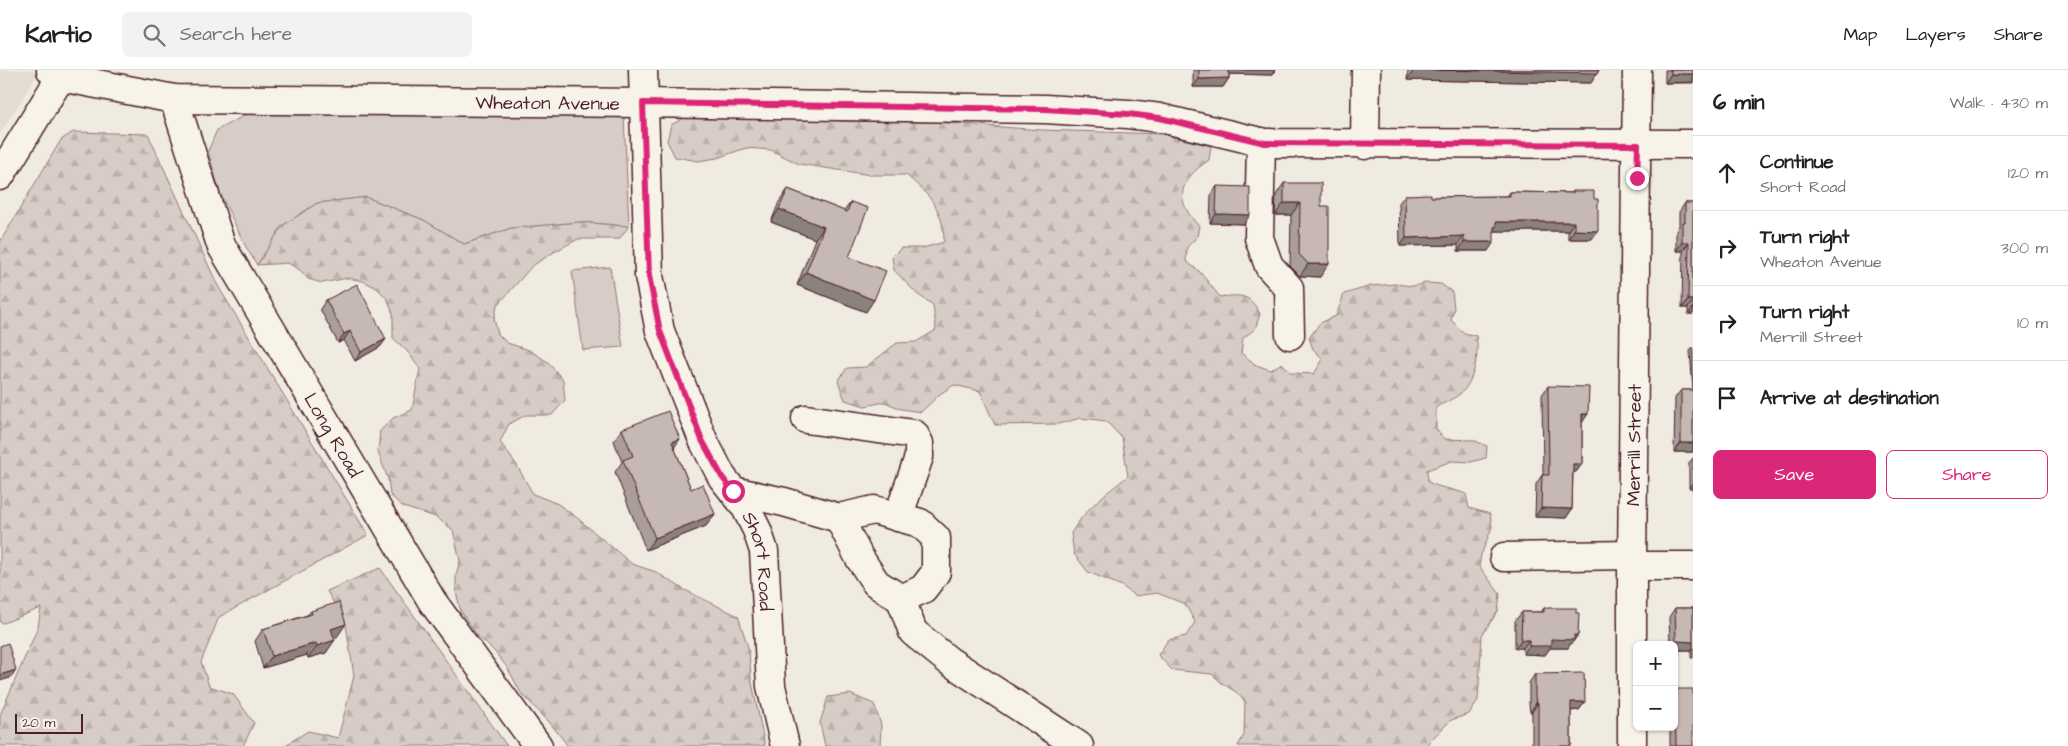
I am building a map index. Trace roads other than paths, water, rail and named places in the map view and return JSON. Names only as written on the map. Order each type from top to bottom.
[{"type":"street","name":"Short Road","points":[[644,70],[643,103],[649,276],[660,331],[702,440],[722,477],[745,506],[764,551],[771,686],[785,746]]},
{"type":"street","points":[[1365,145],[1366,70]]},
{"type":"street","name":"Merrill Street","points":[[1632,746],[1632,561],[1638,145],[1637,70]]},
{"type":"street","name":"Wheaton Avenue","points":[[59,72],[174,99],[1035,109],[1119,113],[1160,118],[1262,142],[1365,145],[1693,144]]},
{"type":"street","points":[[0,176],[59,72]]},
{"type":"street","name":"Long Road","points":[[174,99],[221,245],[432,601],[538,746]]},
{"type":"street","points":[[1262,142],[1259,238],[1269,266],[1288,288],[1290,335]]},
{"type":"street","points":[[806,419],[914,434],[919,443],[919,457],[898,517]]},
{"type":"street","points":[[733,491],[784,502],[839,518],[874,510],[920,523],[936,538],[936,572],[923,589],[901,599]]},
{"type":"street","points":[[839,518],[859,557],[876,583],[901,599],[913,632],[949,661],[1079,746]]},
{"type":"street","points":[[1504,557],[1632,561],[1693,566]]}]
